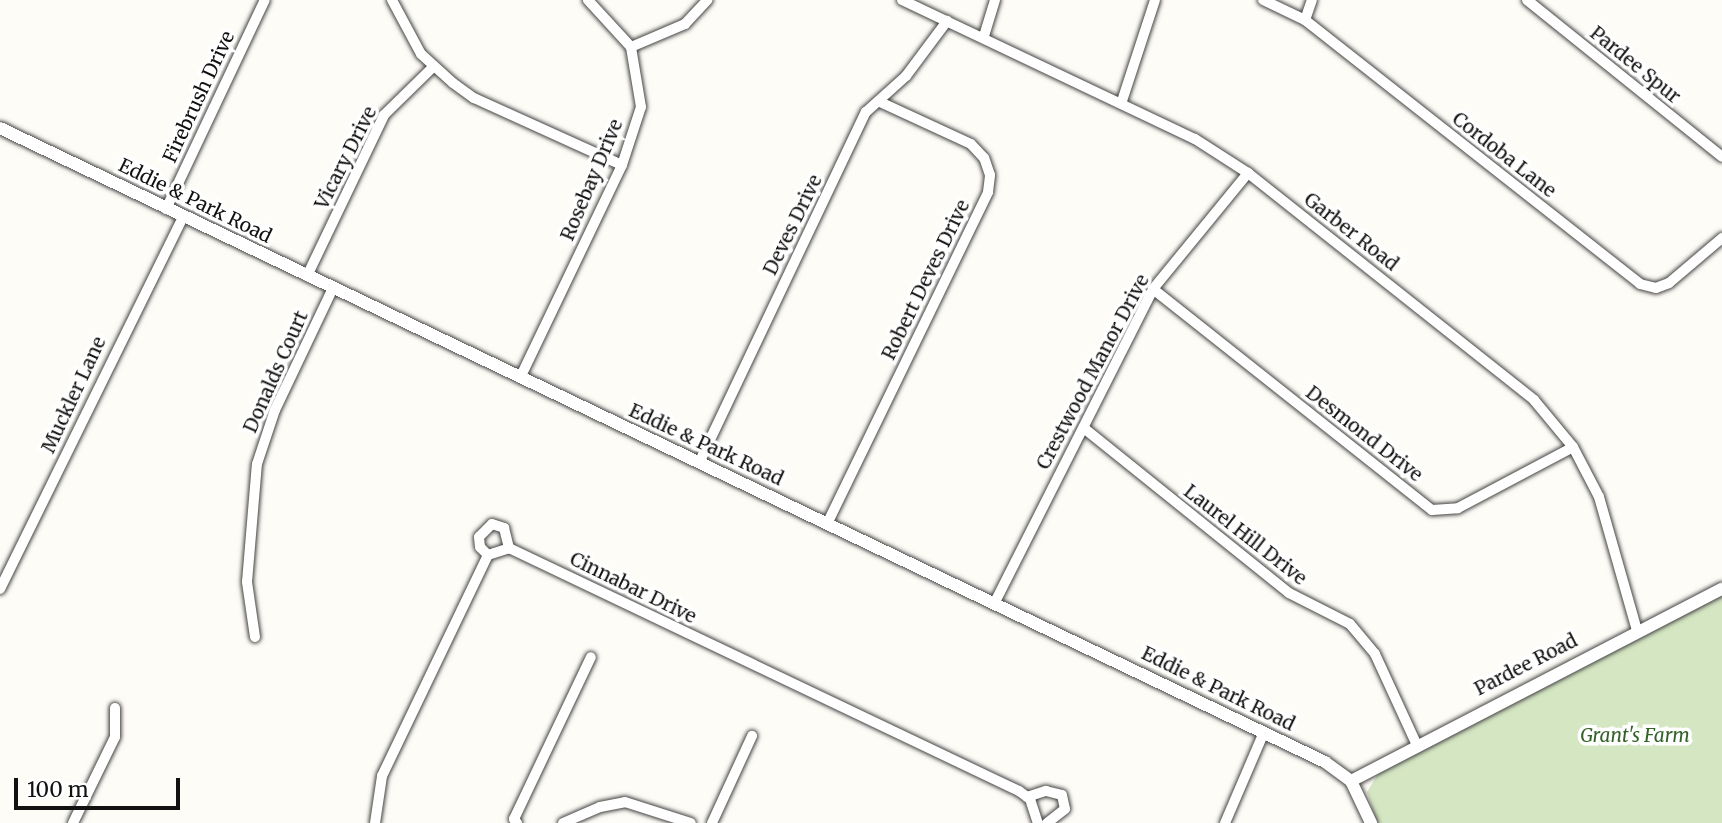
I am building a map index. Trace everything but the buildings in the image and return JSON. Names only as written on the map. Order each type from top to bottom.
[{"type":"street","name":"Firebrush Drive","points":[[166,209],[265,0]]},
{"type":"street","points":[[392,0],[412,40],[433,67],[474,98],[622,165]]},
{"type":"street","points":[[588,0],[631,47],[685,24],[707,0]]},
{"type":"street","name":"Garber Road","points":[[902,0],[1122,102],[1248,173],[1534,400],[1573,447],[1599,497],[1637,630]]},
{"type":"street","points":[[984,36],[995,0]]},
{"type":"street","points":[[1122,102],[1156,0]]},
{"type":"street","name":"Cordoba Lane","points":[[1263,0],[1305,20],[1640,284],[1656,288],[1669,282],[1722,238]]},
{"type":"street","points":[[1305,20],[1312,0]]},
{"type":"street","name":"Pardee Spur","points":[[1529,1],[1722,157]]},
{"type":"street","name":"Deves Drive","points":[[699,463],[866,112],[906,76],[947,21]]},
{"type":"street","name":"Rosebay Drive","points":[[520,378],[622,165],[641,107],[631,47]]},
{"type":"street","name":"Vicary Drive","points":[[307,276],[384,115],[433,67]]},
{"type":"street","name":"Robert Deves Drive","points":[[827,524],[988,192],[990,175],[984,158],[971,144],[878,101]]},
{"type":"street","name":"Eddie & Park Road","points":[[0,128],[1339,769],[1351,781],[1371,823]]},
{"type":"street","name":"Crestwood Manor Drive","points":[[994,604],[1043,501],[1085,429],[1153,289],[1248,173]]},
{"type":"street","name":"Muckler Lane","points":[[0,589],[183,216]]},
{"type":"street","name":"Donalds Court","points":[[255,637],[247,582],[257,464],[275,410],[333,288]]},
{"type":"street","name":"Desmond Drive","points":[[1153,289],[1432,510],[1458,508],[1573,447]]},
{"type":"street","name":"Laurel Hill Drive","points":[[1085,429],[1289,593],[1350,624],[1375,654],[1416,744]]},
{"type":"street","points":[[375,823],[382,776],[488,555],[509,548],[504,528],[492,524],[479,537],[480,547],[488,555]]},
{"type":"street","name":"Cinnabar Drive","points":[[509,548],[1027,797],[1036,810],[1038,823]]},
{"type":"street","name":"Pardee Road","points":[[1351,781],[1416,744],[1722,589]]},
{"type":"street","points":[[514,822],[591,657]]},
{"type":"street","points":[[73,823],[115,737],[116,708]]},
{"type":"street","points":[[1225,823],[1264,733]]},
{"type":"street","points":[[712,823],[752,736]]},
{"type":"street","points":[[1027,797],[1046,790],[1062,795],[1065,809],[1047,823]]},
{"type":"street","points":[[563,823],[600,807],[625,802],[691,823]]},
{"type":"green space","name":"Grant's Farm","points":[[1722,594],[1722,823],[1377,823],[1367,792],[1379,772]]}]
